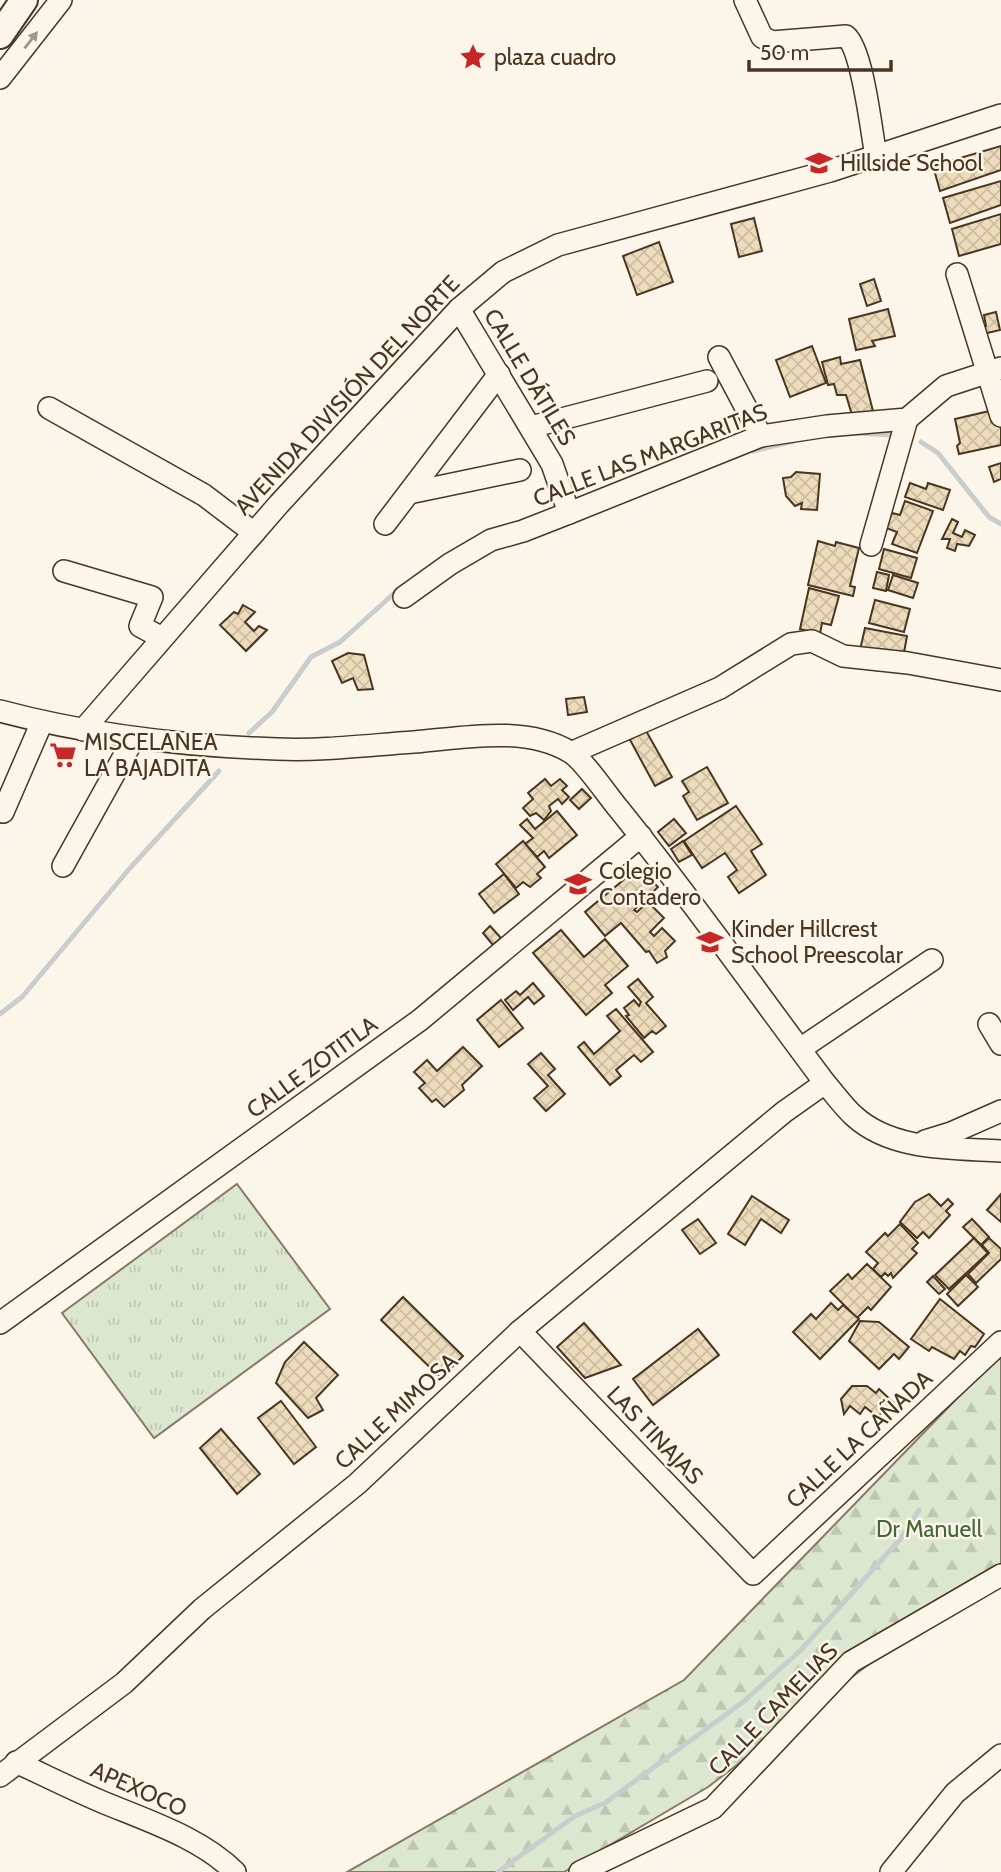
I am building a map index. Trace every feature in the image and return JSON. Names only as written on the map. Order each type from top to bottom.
[{"type":"main road","points":[[0,35],[24,0]]},
{"type":"street","points":[[0,78],[61,0]]},
{"type":"street","points":[[745,0],[762,37],[772,43],[846,36],[853,42],[859,59],[876,156]]},
{"type":"street","name":"AVENIDA DIVISIÓN DEL NORTE","points":[[83,730],[254,533],[459,309],[503,272],[558,245],[830,171],[1001,115]]},
{"type":"street","points":[[957,274],[994,370],[1001,416]]},
{"type":"street","name":"CALLE DÁTILES","points":[[459,309],[552,464],[569,513]]},
{"type":"street","points":[[719,357],[761,436]]},
{"type":"street","points":[[871,545],[907,419],[946,386],[994,370]]},
{"type":"street","points":[[385,524],[499,374]]},
{"type":"street","points":[[531,427],[707,381]]},
{"type":"street","points":[[49,408],[204,495],[254,533]]},
{"type":"street","name":"CALLE LAS MARGARITAS","points":[[404,597],[450,564],[491,540],[523,531],[761,436],[827,426],[907,419]]},
{"type":"street","points":[[408,493],[520,470]]},
{"type":"street","points":[[64,571],[152,597],[140,625],[162,638]]},
{"type":"street","points":[[573,752],[720,688],[791,644],[812,641],[843,656],[908,663],[1001,680]]},
{"type":"street","points":[[0,711],[83,730],[134,737],[278,749],[499,736],[527,738],[573,752],[641,836],[825,1083],[855,1117],[883,1134],[916,1144],[1001,1151]]},
{"type":"street","points":[[3,812],[42,722]]},
{"type":"street","points":[[63,866],[134,737]]},
{"type":"street","name":"CALLE ZOTITLA","points":[[0,1323],[420,1020],[641,836]]},
{"type":"street","points":[[800,1049],[932,960]]},
{"type":"street","points":[[989,1024],[1001,1044]]},
{"type":"street","name":"CALLE MIMOSA","points":[[8,1769],[124,1683],[202,1609],[357,1484],[520,1331],[784,1112],[825,1083]]},
{"type":"street","points":[[916,1144],[951,1133],[1001,1111]]},
{"type":"street","name":"LAS TINAJAS","points":[[520,1331],[752,1574]]},
{"type":"street","name":"CALLE LA CAÑADA","points":[[752,1574],[1001,1342]]},
{"type":"street","name":"CALLE CAMELIAS","points":[[580,1872],[713,1808],[851,1662],[1001,1575]]},
{"type":"street","points":[[967,1595],[1001,1587]]},
{"type":"street","points":[[891,1872],[955,1794],[1001,1755]]},
{"type":"street","name":"APEXOCO","points":[[8,1769],[81,1793],[177,1834],[224,1861],[235,1872]]},
{"type":"green space","points":[[237,1184],[330,1309],[154,1438],[62,1313]]},
{"type":"green space","name":"Dr Manuell","points":[[1001,1353],[1001,1563],[708,1787],[564,1872],[347,1872],[684,1680]]},
{"type":"building","points":[[1001,146],[1001,170],[940,191],[933,166]]},
{"type":"building","points":[[1001,181],[1001,205],[950,223],[943,198]]},
{"type":"building","points":[[1001,214],[1001,244],[959,256],[952,229]]},
{"type":"building","points":[[754,218],[762,251],[739,257],[731,224]]},
{"type":"building","points":[[659,242],[673,282],[637,295],[623,256]]},
{"type":"building","points":[[874,279],[881,301],[867,306],[860,284]]},
{"type":"building","points":[[888,309],[895,336],[872,341],[875,346],[856,350],[849,319]]},
{"type":"building","points":[[996,312],[1000,330],[979,335],[977,328],[986,326],[984,315]]},
{"type":"building","points":[[812,346],[826,383],[790,397],[776,360]]},
{"type":"building","points":[[840,357],[841,364],[860,360],[874,415],[852,415],[846,395],[837,395],[834,384],[828,385],[822,362]]},
{"type":"building","points":[[998,409],[1001,445],[959,454],[957,446],[960,443],[955,419]]},
{"type":"building","points":[[1001,463],[1001,479],[994,482],[989,467]]},
{"type":"building","points":[[796,472],[820,474],[817,510],[801,509],[802,503],[795,506],[786,496],[783,478],[791,477]]},
{"type":"building","points":[[910,483],[926,489],[928,483],[950,490],[943,510],[905,497]]},
{"type":"building","points":[[905,501],[933,511],[917,553],[892,544],[897,532],[886,528],[892,513],[900,515]]},
{"type":"building","points":[[952,519],[958,522],[953,533],[962,537],[965,530],[975,535],[969,546],[957,544],[955,551],[947,548],[950,539],[942,539]]},
{"type":"building","points":[[818,541],[859,548],[850,586],[855,587],[853,596],[808,585]]},
{"type":"building","points":[[884,549],[917,558],[911,578],[879,569]]},
{"type":"building","points":[[877,572],[889,575],[886,591],[873,588]]},
{"type":"building","points":[[893,575],[918,583],[913,598],[888,590]]},
{"type":"building","points":[[809,588],[839,596],[831,625],[822,623],[820,634],[800,629]]},
{"type":"building","points":[[875,600],[910,609],[904,632],[869,623]]},
{"type":"building","points":[[243,605],[255,612],[245,622],[254,631],[259,626],[267,630],[246,651],[220,625],[234,612],[238,614]]},
{"type":"building","points":[[865,628],[907,636],[903,658],[860,650]]},
{"type":"building","points":[[348,653],[364,655],[373,689],[358,690],[353,678],[342,683],[332,661]]},
{"type":"building","points":[[584,697],[587,712],[568,715],[566,699]]},
{"type":"building","points":[[645,729],[672,777],[655,786],[629,738]]},
{"type":"building","points":[[707,767],[728,803],[697,820],[683,796],[689,792],[682,781]]},
{"type":"building","points":[[545,779],[551,786],[560,779],[567,786],[562,790],[569,797],[562,804],[558,799],[549,806],[551,811],[544,820],[536,813],[530,816],[523,808],[533,799],[528,793]]},
{"type":"building","points":[[582,789],[591,798],[579,809],[570,800]]},
{"type":"building","points":[[736,806],[762,844],[751,851],[766,875],[739,893],[728,877],[737,870],[725,853],[702,868],[684,841]]},
{"type":"building","points":[[557,811],[577,835],[549,858],[544,851],[537,857],[525,844],[533,838],[520,825],[527,819],[535,829]]},
{"type":"building","points":[[674,819],[686,833],[669,846],[658,832]]},
{"type":"building","points":[[523,841],[545,867],[537,874],[541,878],[530,887],[523,882],[516,888],[496,864]]},
{"type":"building","points":[[683,841],[692,855],[679,862],[671,849]]},
{"type":"building","points":[[504,874],[519,894],[494,913],[479,894]]},
{"type":"building","points":[[646,875],[658,887],[634,910],[637,912],[648,902],[664,918],[650,932],[654,936],[662,928],[675,941],[665,951],[667,957],[657,963],[621,923],[605,936],[585,912],[627,877],[631,880]]},
{"type":"building","points":[[490,926],[501,938],[493,945],[483,933]]},
{"type":"building","points":[[561,930],[584,957],[605,939],[628,966],[605,985],[612,993],[586,1015],[533,953]]},
{"type":"building","points":[[638,979],[653,997],[646,1003],[666,1026],[656,1034],[652,1031],[644,1038],[626,1016],[629,1015],[624,1008],[634,1000],[639,1006],[641,1002],[628,987]]},
{"type":"building","points":[[533,983],[544,996],[534,1004],[528,997],[513,1010],[505,1000],[516,991],[520,995]]},
{"type":"building","points":[[501,1000],[523,1028],[499,1047],[477,1020]]},
{"type":"building","points":[[616,1009],[653,1052],[641,1062],[634,1055],[616,1070],[621,1076],[610,1085],[578,1047],[584,1042],[594,1054],[620,1031],[607,1016]]},
{"type":"building","points":[[463,1047],[482,1066],[462,1085],[464,1090],[444,1107],[436,1099],[432,1102],[419,1088],[425,1083],[414,1072],[427,1060],[437,1071]]},
{"type":"building","points":[[541,1053],[555,1069],[548,1075],[565,1094],[546,1111],[534,1098],[548,1086],[528,1064]]},
{"type":"building","points":[[929,1194],[941,1206],[948,1199],[953,1204],[946,1211],[950,1215],[929,1238],[923,1232],[917,1238],[900,1222],[915,1202]]},
{"type":"building","points":[[1001,1194],[1001,1222],[987,1210]]},
{"type":"building","points":[[752,1196],[789,1220],[781,1233],[761,1219],[745,1245],[728,1234]]},
{"type":"building","points":[[698,1219],[716,1243],[700,1254],[682,1230]]},
{"type":"building","points":[[972,1219],[989,1237],[981,1245],[963,1227]]},
{"type":"building","points":[[900,1224],[918,1243],[912,1249],[917,1253],[893,1278],[891,1273],[888,1276],[885,1273],[881,1277],[873,1269],[878,1263],[866,1252],[885,1233],[888,1236]]},
{"type":"building","points":[[974,1238],[988,1253],[949,1289],[935,1275]]},
{"type":"building","points":[[989,1238],[1001,1249],[1001,1259],[976,1283],[968,1274],[989,1253],[982,1245]]},
{"type":"building","points":[[867,1264],[891,1287],[871,1310],[868,1307],[857,1318],[830,1291],[848,1274],[852,1279]]},
{"type":"building","points":[[966,1275],[978,1287],[958,1306],[947,1294]]},
{"type":"building","points":[[933,1276],[945,1289],[939,1294],[927,1282]]},
{"type":"building","points":[[403,1297],[463,1356],[441,1378],[381,1320]]},
{"type":"building","points":[[940,1299],[984,1334],[975,1347],[971,1346],[965,1355],[960,1351],[954,1359],[932,1347],[929,1351],[911,1339]]},
{"type":"building","points":[[831,1303],[838,1310],[843,1305],[859,1319],[820,1359],[793,1332],[811,1314],[816,1319]]},
{"type":"building","points":[[860,1321],[879,1322],[909,1347],[899,1359],[894,1354],[879,1369],[849,1341]]},
{"type":"building","points":[[584,1323],[621,1365],[585,1378],[557,1347]]},
{"type":"building","points":[[698,1329],[719,1355],[653,1405],[633,1379]]},
{"type":"building","points":[[304,1342],[338,1375],[316,1398],[323,1410],[308,1418],[276,1383],[285,1362]]},
{"type":"building","points":[[852,1386],[867,1386],[876,1393],[879,1389],[894,1403],[886,1413],[882,1412],[878,1417],[865,1407],[860,1414],[850,1406],[844,1414],[841,1399]]},
{"type":"building","points":[[281,1401],[316,1447],[294,1464],[258,1418]]},
{"type":"building","points":[[221,1429],[260,1474],[237,1494],[200,1448]]},
{"type":"waterway","points":[[855,433],[892,435]]},
{"type":"waterway","points":[[753,451],[794,441]]},
{"type":"waterway","points":[[921,442],[938,453],[989,517],[1001,524]]},
{"type":"waterway","points":[[249,733],[272,712],[311,657],[340,642],[399,589]]},
{"type":"waterway","points":[[0,1014],[22,997],[130,868],[219,771]]},
{"type":"waterway","points":[[498,1872],[575,1816],[605,1803],[743,1702],[801,1650],[902,1537],[919,1510]]},
{"type":"place","name":"plaza cuadro","points":[[473,57]]},
{"type":"place","name":"Hillside School","points":[[819,163]]},
{"type":"place","name":"MISCELANEA LA BAJADITA","points":[[63,755]]},
{"type":"place","name":"Colegio Contadero","points":[[578,884]]},
{"type":"place","name":"Kinder Hillcrest School Preescolar","points":[[710,942]]}]
